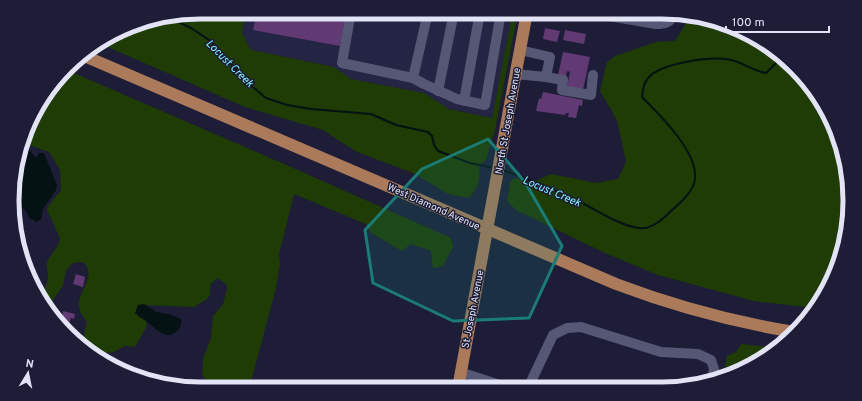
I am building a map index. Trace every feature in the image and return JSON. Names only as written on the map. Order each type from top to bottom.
[{"type":"main road","name":"North St Joseph Avenue","points":[[487,229],[526,19]]},
{"type":"main road","name":"West Diamond Avenue","points":[[89,58],[598,277],[654,298],[723,318],[788,331]]},
{"type":"main road","name":"St Joseph Avenue","points":[[459,382],[487,229]]},
{"type":"lane","points":[[350,19],[342,63],[413,78],[438,91],[464,101],[485,104],[500,19]]},
{"type":"lane","points":[[413,78],[426,19]]},
{"type":"lane","points":[[438,91],[453,19]]},
{"type":"lane","points":[[464,101],[479,19]]},
{"type":"lane","points":[[627,19],[656,24],[665,24],[672,19]]},
{"type":"lane","points":[[520,50],[550,57],[546,77]]},
{"type":"lane","points":[[515,74],[563,80],[562,90],[591,95],[593,75]]},
{"type":"lane","points":[[531,382],[554,335],[567,328],[581,327],[661,352],[698,354],[711,360],[714,369],[713,374]]},
{"type":"lane","points":[[460,372],[491,382]]},
{"type":"highlighted area","points":[[488,139],[525,182],[562,246],[529,318],[453,321],[373,283],[365,230],[422,169]]},
{"type":"shaded area","points":[[244,19],[512,19],[493,118],[449,109],[424,93],[350,79],[334,67],[251,50],[242,33]]},
{"type":"shaded area","points":[[27,148],[36,158],[39,153],[44,153],[57,185],[56,190],[43,209],[41,219],[37,222],[29,218],[27,213],[19,208],[19,189],[22,165]]},
{"type":"shaded area","points":[[144,304],[157,312],[172,315],[181,319],[181,324],[177,331],[169,335],[164,334],[135,313],[138,305]]},
{"type":"green space","points":[[189,19],[244,19],[242,33],[251,50],[334,67],[351,79],[424,93],[449,109],[492,118],[511,21],[516,22],[495,130],[486,160],[479,166],[478,184],[469,198],[448,194],[415,174],[355,151],[323,130],[245,107],[106,46],[131,33],[165,22]]},
{"type":"green space","points":[[687,21],[697,22],[720,29],[752,43],[790,72],[805,90],[824,120],[840,165],[843,189],[843,212],[840,236],[829,270],[819,291],[808,307],[754,301],[658,275],[605,253],[516,210],[507,201],[510,183],[514,178],[533,182],[551,174],[596,183],[618,179],[626,162],[617,120],[600,91],[607,62],[615,56],[656,42],[675,41]]},
{"type":"green space","points":[[72,72],[451,238],[453,247],[443,266],[433,268],[431,251],[411,244],[402,251],[370,232],[366,224],[294,194],[279,254],[280,263],[276,288],[251,382],[210,381],[205,379],[202,374],[203,359],[211,338],[213,316],[223,304],[227,289],[226,284],[217,278],[210,285],[210,295],[207,299],[194,307],[138,305],[139,317],[146,321],[147,326],[135,347],[125,346],[111,353],[100,351],[83,339],[87,322],[80,312],[79,305],[81,294],[89,272],[83,262],[73,263],[66,270],[63,285],[51,303],[44,292],[48,279],[47,263],[58,245],[60,238],[47,210],[49,205],[61,190],[60,170],[49,152],[28,144],[43,110]]},
{"type":"green space","points":[[741,344],[768,347],[752,358],[724,370],[727,356],[736,352]]},
{"type":"building","points":[[255,19],[345,19],[340,46],[253,30]]},
{"type":"building","points":[[545,28],[560,31],[557,42],[543,39]]},
{"type":"building","points":[[565,30],[586,34],[584,44],[563,40]]},
{"type":"building","points":[[563,52],[590,57],[583,90],[567,87],[570,72],[567,71],[566,76],[558,75]]},
{"type":"building","points":[[543,92],[583,100],[582,106],[579,105],[576,118],[568,117],[569,113],[566,113],[565,115],[536,111],[539,98],[541,99]]},
{"type":"building","points":[[76,274],[85,277],[83,287],[73,284]]},
{"type":"building","points":[[63,311],[75,314],[74,319],[71,318],[69,324],[62,317]]},
{"type":"waterway","name":"Locust Creek","points":[[176,21],[191,28],[212,42],[248,83],[266,98],[287,105],[311,109],[371,114],[396,125],[428,132],[432,136],[434,145],[438,151],[470,163],[494,168]]},
{"type":"waterway","name":"Locust Creek","points":[[502,170],[554,190],[625,225],[639,228],[649,227],[661,220],[683,200],[690,192],[695,179],[691,157],[684,146],[667,124],[642,97],[644,85],[649,77],[666,67],[698,60],[726,59],[766,73],[778,61]]}]
